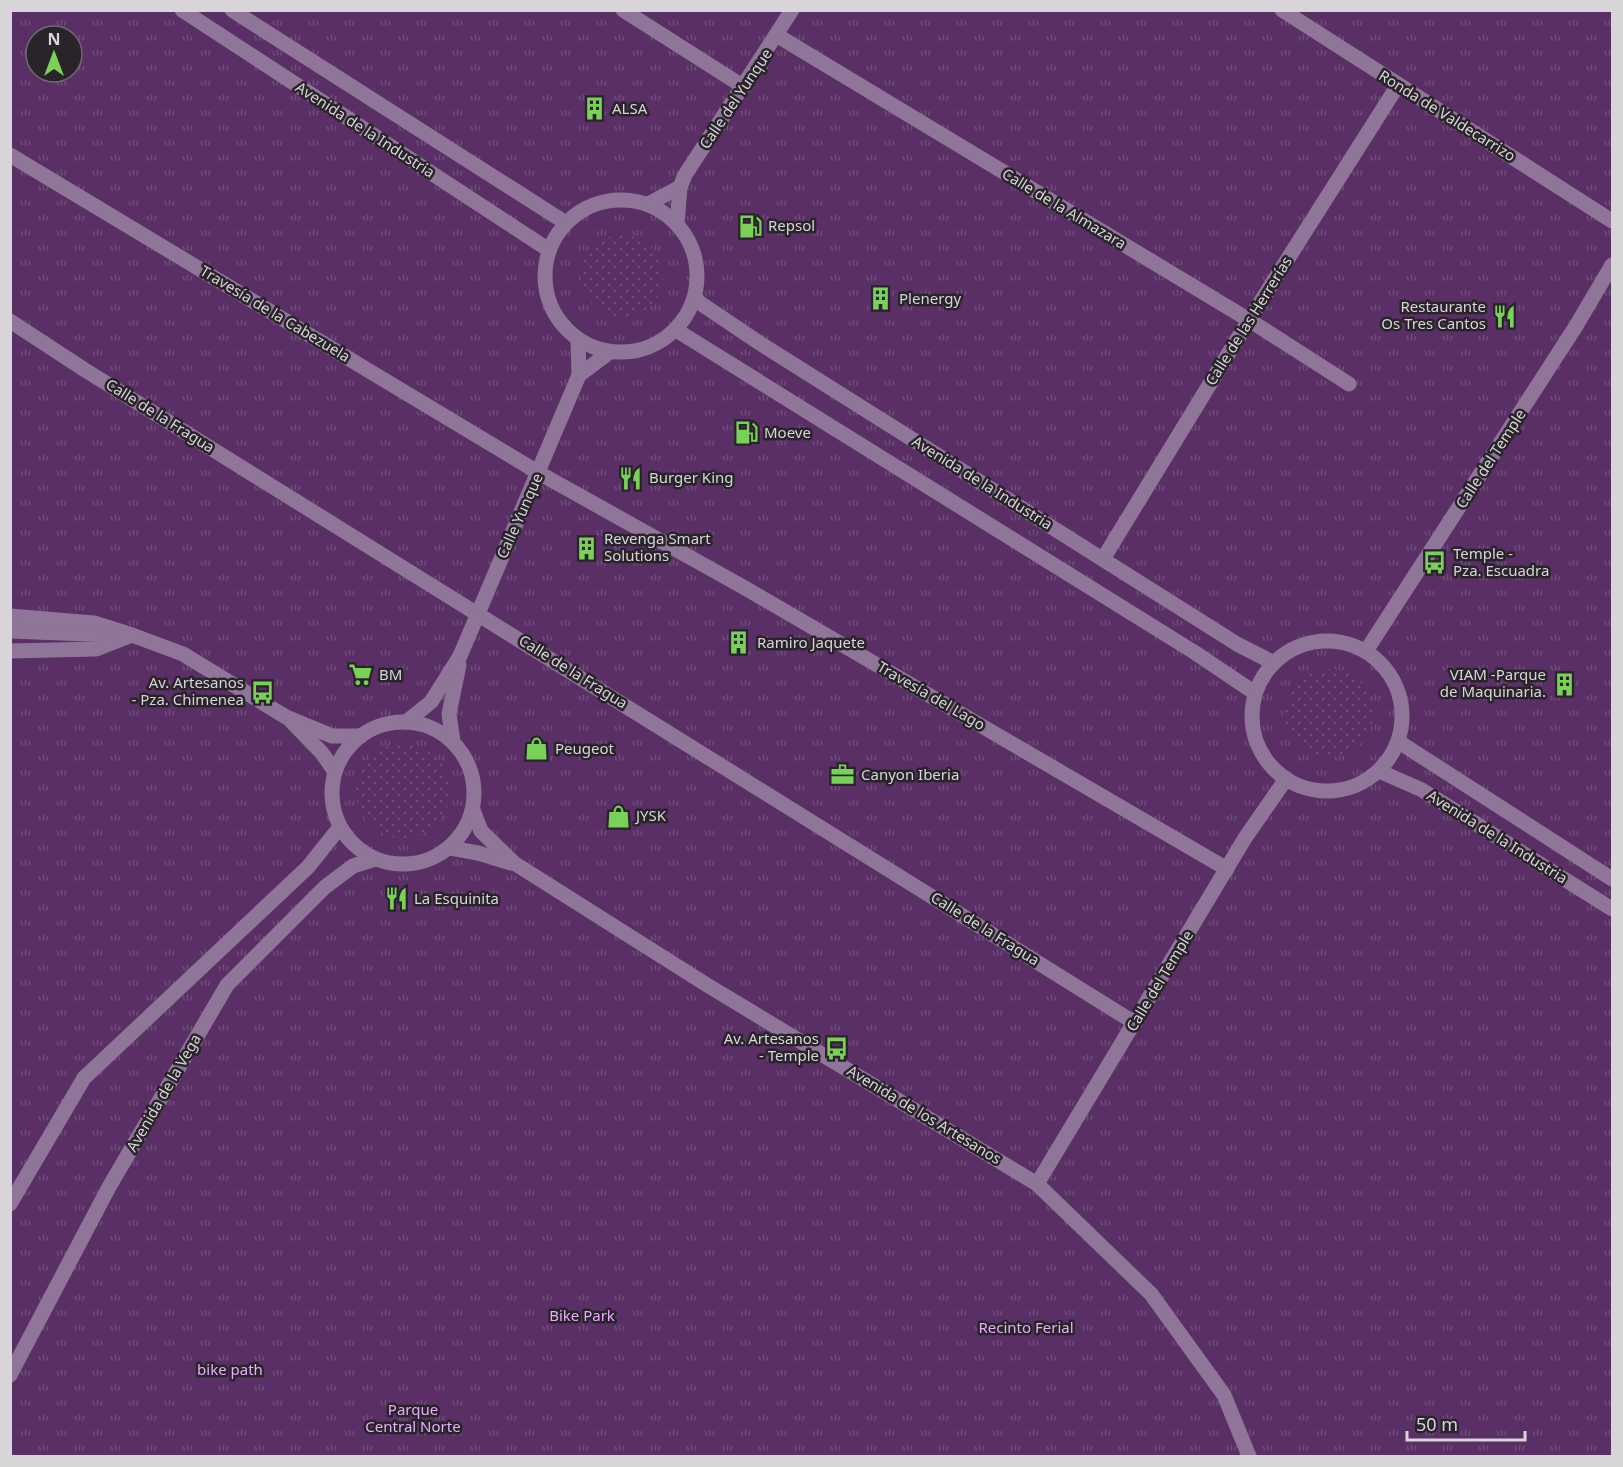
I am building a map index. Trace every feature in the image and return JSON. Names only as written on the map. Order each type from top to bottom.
[{"type":"street","name":"Avenida de la Industria","points":[[182,10],[549,250]]},
{"type":"street","name":"Avenida de la Industria","points":[[232,10],[566,223]]},
{"type":"street","points":[[623,10],[744,87]]},
{"type":"street","name":"Calle del Yunque","points":[[648,204],[680,186],[778,36],[792,10]]},
{"type":"street","name":"Ronda de Valdecarrizo","points":[[1282,10],[1612,221]]},
{"type":"street","name":"Calle de la Almazara","points":[[778,36],[1249,320],[1349,384]]},
{"type":"street","name":"Calle de las Herrerías","points":[[1103,559],[1249,320],[1398,85]]},
{"type":"street","name":"Travesía de la Cabezuela","points":[[10,155],[539,472]]},
{"type":"street","name":"Calle del Yunque","points":[[677,224],[680,186]]},
{"type":"street","points":[[626,200],[648,204],[663,212],[677,224],[692,245],[698,271],[695,297],[676,330],[657,344],[634,351],[610,351],[594,347],[578,339],[560,322],[549,300],[545,275],[549,250],[566,223],[584,210],[604,202],[626,200]]},
{"type":"street","name":"Calle del Temple","points":[[1366,651],[1576,326],[1612,265]]},
{"type":"street","name":"Avenida de la Industria","points":[[695,297],[700,303],[758,342],[1237,644],[1274,663]]},
{"type":"street","name":"Calle de la Fragua","points":[[10,321],[85,370],[1135,1023]]},
{"type":"street","name":"Avenida de la Industria","points":[[676,330],[1194,652],[1255,693]]},
{"type":"street","name":"Calle Yunque","points":[[453,741],[449,714],[460,656],[579,375],[578,339]]},
{"type":"street","name":"Calle Yunque","points":[[579,375],[610,351]]},
{"type":"street","name":"Travesía del Lago","points":[[539,472],[745,588],[1227,869]]},
{"type":"street","points":[[10,616],[94,624],[132,635],[183,654],[286,717],[332,736],[361,735]]},
{"type":"street","points":[[10,631],[132,635]]},
{"type":"street","points":[[10,651],[96,649],[132,635]]},
{"type":"street","points":[[1318,641],[1343,642],[1366,651],[1386,668],[1399,690],[1403,716],[1399,742],[1390,758],[1379,771],[1358,785],[1334,791],[1309,789],[1286,779],[1268,762],[1256,741],[1252,717],[1255,693],[1263,676],[1274,663],[1294,648],[1318,641]]},
{"type":"street","name":"Calle Yunque","points":[[406,722],[431,702],[460,656]]},
{"type":"street","points":[[286,717],[321,753],[335,772]]},
{"type":"street","points":[[406,722],[423,724],[453,741],[465,756],[472,773],[475,792],[473,810],[460,837],[450,848],[433,858],[414,864],[394,864],[375,859],[361,851],[349,840],[340,827],[333,809],[332,790],[335,772],[345,751],[361,735],[382,725],[406,722]]},
{"type":"street","name":"Avenida de la Industria","points":[[1399,742],[1612,879]]},
{"type":"street","name":"Avenida de la Industria","points":[[1379,771],[1422,790],[1612,909]]},
{"type":"street","name":"Calle del Temple","points":[[1037,1184],[1245,838],[1286,779]]},
{"type":"street","name":"Avenida de los Artesanos","points":[[473,810],[481,831],[514,863],[707,985],[1037,1184],[1151,1294],[1224,1395],[1249,1456]]},
{"type":"street","points":[[10,1204],[84,1078],[308,867],[340,827]]},
{"type":"street","name":"Avenida de los Artesanos","points":[[450,848],[514,863]]},
{"type":"street","name":"Avenida de la Vega","points":[[10,1375],[109,1187],[227,985],[325,887],[353,866],[375,859]]},
{"type":"green space","points":[[10,11],[1612,11],[1612,1456],[11,1456]]},
{"type":"green space","points":[[622,235],[638,238],[651,247],[660,260],[663,276],[660,292],[651,305],[638,314],[622,317],[606,314],[593,305],[584,292],[581,276],[584,260],[593,247],[606,238]]},
{"type":"green space","points":[[1329,669],[1354,676],[1366,688],[1373,713],[1366,738],[1354,750],[1329,757],[1304,750],[1292,738],[1285,713],[1292,688],[1304,676]]},
{"type":"green space","points":[[403,744],[421,747],[436,758],[447,773],[450,791],[447,809],[436,824],[421,835],[403,838],[385,835],[370,824],[359,809],[356,791],[359,773],[370,758],[385,747]]},
{"type":"place","name":"ALSA","points":[[594,109]]},
{"type":"place","name":"Repsol","points":[[750,226]]},
{"type":"place","name":"Plenergy","points":[[881,299]]},
{"type":"place","name":"Restaurante Os Tres Cantos","points":[[1504,316]]},
{"type":"place","name":"Moeve","points":[[746,433]]},
{"type":"place","name":"Burger King","points":[[631,478]]},
{"type":"place","name":"Revenga Smart Solutions","points":[[586,548]]},
{"type":"place","name":"Temple - Pza. Escuadra","points":[[1435,563]]},
{"type":"place","name":"Ramiro Jaquete","points":[[739,643]]},
{"type":"place","name":"BM","points":[[361,675]]},
{"type":"place","name":"VIAM -Parque de Maquinaria.","points":[[1564,684]]},
{"type":"place","name":"Av. Artesanos - Pza. Chimenea","points":[[262,692]]},
{"type":"place","name":"Peugeot","points":[[537,749]]},
{"type":"place","name":"Canyon Iberia","points":[[843,775]]},
{"type":"place","name":"JYSK","points":[[618,816]]},
{"type":"place","name":"La Esquinita","points":[[396,899]]},
{"type":"place","name":"Av. Artesanos - Temple","points":[[837,1048]]},
{"type":"park label","name":"Bike Park","points":[[582,1316]]},
{"type":"park label","name":"Recinto Ferial","points":[[1026,1328]]},
{"type":"park label","name":"bike path","points":[[230,1370]]},
{"type":"park label","name":"Parque Central Norte","points":[[413,1418]]}]
